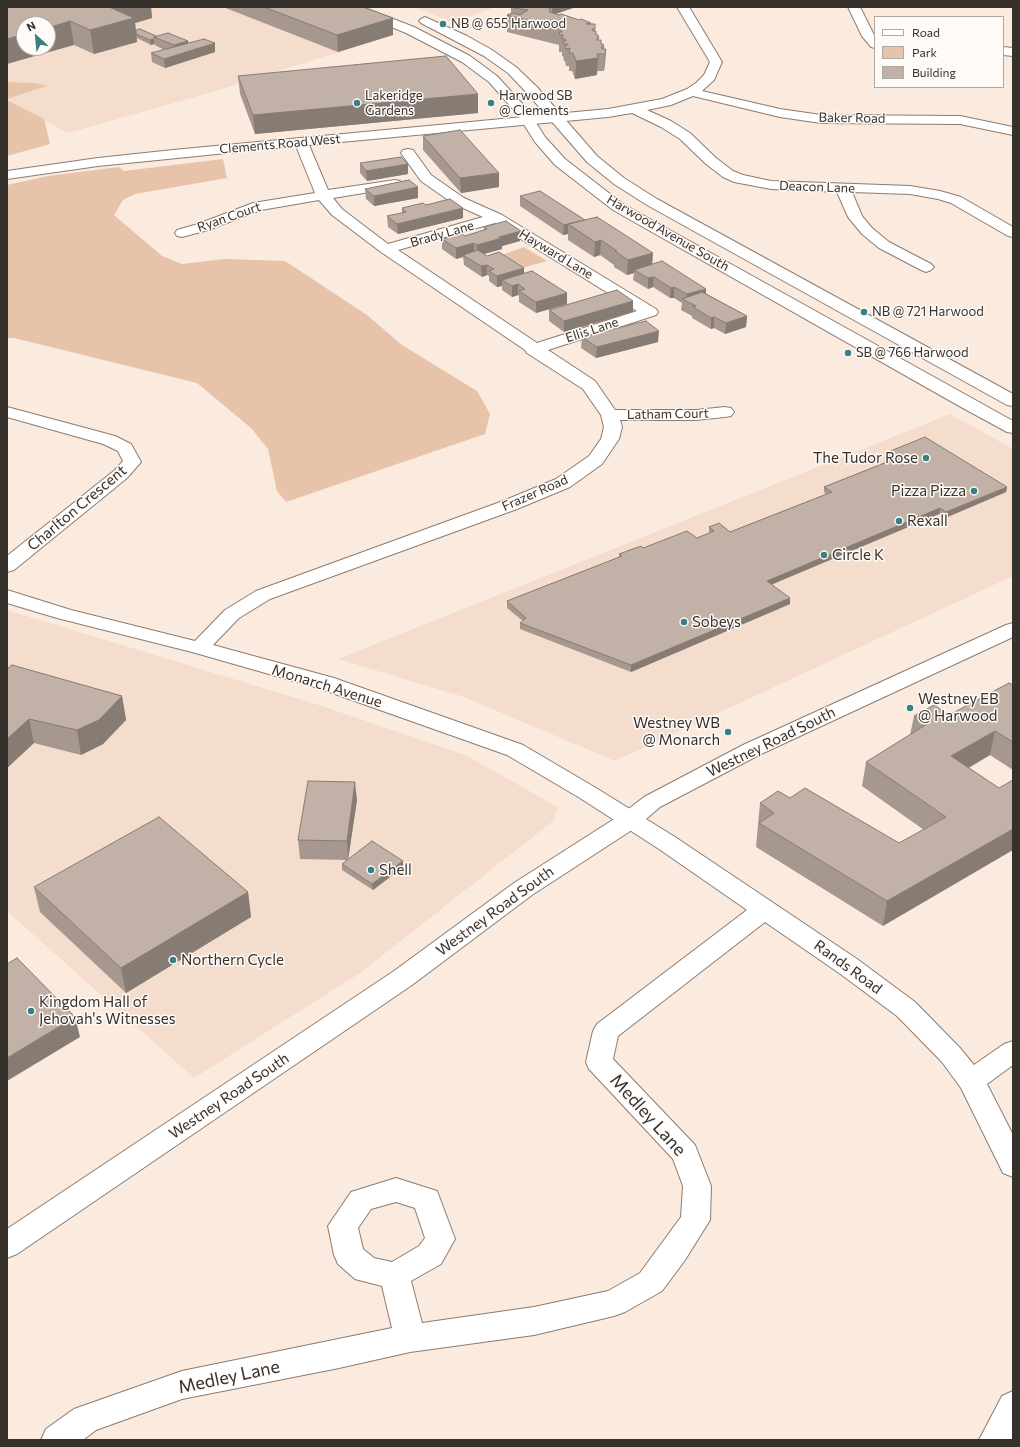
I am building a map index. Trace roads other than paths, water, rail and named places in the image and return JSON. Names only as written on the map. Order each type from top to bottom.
[{"type":"street","name":"Harwood Avenue South","points":[[352,7],[417,33],[466,59],[493,79],[528,120],[540,139],[560,162],[618,207],[1013,428]]},
{"type":"street","name":"Clements Road West","points":[[7,176],[98,162],[555,118],[634,109],[666,102],[692,92],[710,77],[716,62],[683,7]]},
{"type":"street","points":[[854,7],[868,36],[874,43]]},
{"type":"street","name":"Harwood Avenue South","points":[[412,16],[454,34],[488,53],[512,70],[592,159],[619,181],[652,202],[1013,401]]},
{"type":"street","name":"Baker Road","points":[[692,92],[780,112],[821,119],[960,120],[1013,131]]},
{"type":"street","name":"Deacon Lane","points":[[634,109],[666,124],[685,136],[711,161],[728,174],[739,179],[771,185],[910,190],[940,195],[956,200],[1013,233]]},
{"type":"street","points":[[301,142],[323,196],[337,212],[386,249],[533,349],[589,385],[610,415]]},
{"type":"street","name":"Hayward Lane","points":[[408,153],[426,178],[459,201],[497,218],[650,312]]},
{"type":"street","name":"Ryan Court","points":[[182,233],[203,227],[258,206],[426,178]]},
{"type":"street","points":[[844,188],[845,196],[855,217],[867,231],[884,245],[926,267]]},
{"type":"street","name":"Brady Lane","points":[[386,249],[497,218]]},
{"type":"street","name":"Ellis Lane","points":[[533,349],[650,312]]},
{"type":"street","name":"Charlton Crescent","points":[[7,412],[109,440],[125,448],[132,462],[122,474],[7,566]]},
{"type":"street","name":"Latham Court","points":[[610,415],[696,415],[725,412]]},
{"type":"street","name":"Frazer Road","points":[[199,648],[232,614],[263,595],[510,505],[563,483],[596,460],[610,439],[613,427],[610,415]]},
{"type":"street","name":"Monarch Avenue","points":[[7,596],[64,614],[199,648],[326,683],[515,750],[588,793],[630,820]]},
{"type":"street","name":"Westney Road South","points":[[7,1245],[403,978],[523,889],[630,820],[652,802],[751,750],[1013,629]]},
{"type":"street","name":"Rands Road","points":[[630,820],[667,843],[848,966],[906,1009],[951,1055],[971,1081],[989,1112],[1013,1164]]},
{"type":"street","name":"Medley Lane","points":[[57,1440],[84,1419],[182,1385],[339,1354],[410,1338],[534,1321],[614,1303],[651,1282],[695,1220],[697,1186],[685,1153],[600,1062],[606,1030],[764,909]]},
{"type":"street","points":[[971,1081],[1013,1051]]},
{"type":"street","points":[[395,1275],[410,1338]]},
{"type":"street","points":[[995,1440],[1013,1406]]},
{"type":"place","name":"NB @ 655 Harwood","points":[[443,24]]},
{"type":"place","name":"Lakeridge Gardens","points":[[357,103]]},
{"type":"place","name":"Harwood SB @ Clements","points":[[491,103]]},
{"type":"place","name":"NB @ 721 Harwood","points":[[864,312]]},
{"type":"place","name":"SB @ 766 Harwood","points":[[848,353]]},
{"type":"place","name":"The Tudor Rose","points":[[926,458]]},
{"type":"place","name":"Pizza Pizza","points":[[974,491]]},
{"type":"place","name":"Rexall","points":[[899,521]]},
{"type":"place","name":"Circle K","points":[[824,555]]},
{"type":"place","name":"Sobeys","points":[[684,622]]},
{"type":"place","name":"Westney EB @ Harwood","points":[[910,708]]},
{"type":"place","name":"Westney WB @ Monarch","points":[[728,732]]},
{"type":"place","name":"Shell","points":[[371,870]]},
{"type":"place","name":"Northern Cycle","points":[[173,960]]},
{"type":"place","name":"Kingdom Hall of Jehovah's Witnesses","points":[[31,1011]]}]
